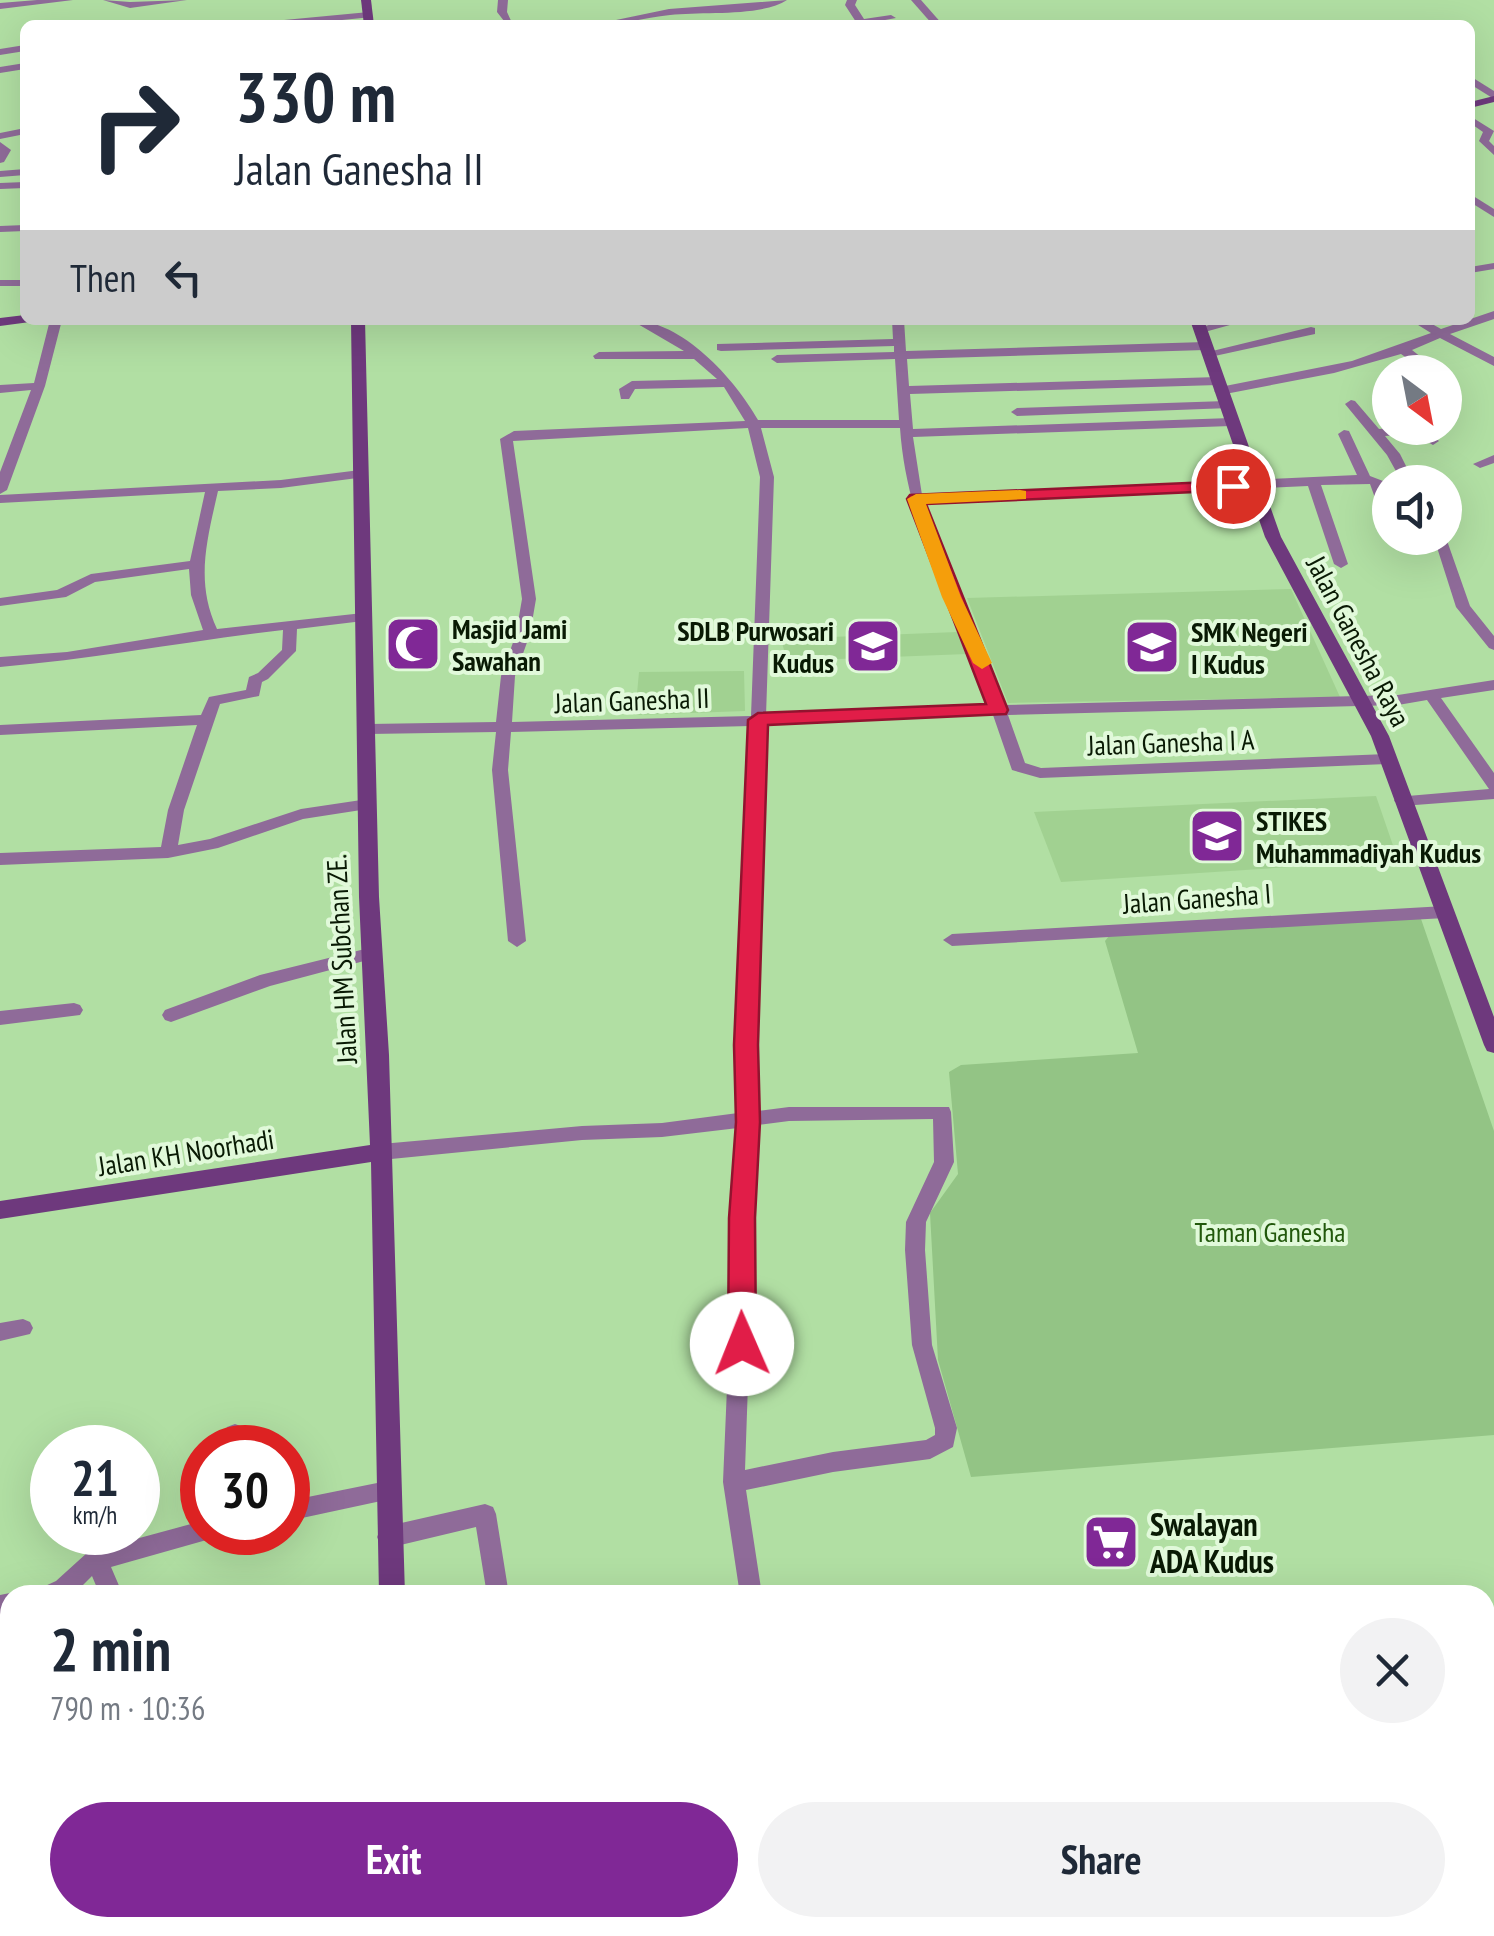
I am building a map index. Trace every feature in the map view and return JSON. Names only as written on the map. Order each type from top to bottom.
[{"type":"main road","points":[[366,0],[370,20]]},
{"type":"main road","name":"Jalan HM Subchan ZE.","points":[[358,325],[391,1585]]},
{"type":"main road","name":"Jalan Ganesha Raya","points":[[1203,337],[1273,537],[1364,701],[1494,1045]]},
{"type":"main road","name":"Jalan KH Noorhadi","points":[[0,1210],[381,1152]]},
{"type":"street","points":[[0,6],[38,8],[68,0]]},
{"type":"street","points":[[108,0],[130,5],[182,0]]},
{"type":"street","points":[[625,20],[669,12],[775,5],[782,0]]},
{"type":"street","points":[[916,0],[934,20]]},
{"type":"street","points":[[744,8],[750,20]]},
{"type":"street","points":[[881,20],[891,18]]},
{"type":"street","points":[[1475,122],[1489,132],[1484,141],[1494,152]]},
{"type":"street","points":[[0,146],[6,150],[0,160]]},
{"type":"street","points":[[0,200],[3,186]]},
{"type":"street","points":[[0,490],[39,386],[55,325]]},
{"type":"street","points":[[646,325],[698,354],[746,406],[755,424],[766,477],[734,1482],[749,1585]]},
{"type":"street","name":"Jalan Ganesha I A","points":[[898,325],[916,499],[1018,766],[1030,772],[1387,758]]},
{"type":"street","points":[[1203,337],[1231,325]]},
{"type":"street","points":[[1425,325],[1494,362]]},
{"type":"street","points":[[517,941],[500,770],[508,676],[523,634],[529,599],[507,437],[755,424],[907,428],[1224,400],[1403,349],[1461,325]]},
{"type":"street","points":[[722,347],[899,348],[1311,331]]},
{"type":"street","points":[[777,358],[899,348]]},
{"type":"street","points":[[1403,349],[1411,355]]},
{"type":"street","points":[[599,356],[698,354]]},
{"type":"street","points":[[625,396],[625,389],[632,384],[726,383]]},
{"type":"street","points":[[0,390],[39,386]]},
{"type":"street","points":[[904,390],[1224,400]]},
{"type":"street","points":[[1016,412],[1224,400]]},
{"type":"street","points":[[1351,404],[1372,428]]},
{"type":"street","points":[[1344,434],[1365,479]]},
{"type":"street","points":[[0,499],[312,482],[360,474]]},
{"type":"street","points":[[916,499],[1372,480]]},
{"type":"street","points":[[1313,482],[1341,564]]},
{"type":"street","points":[[212,486],[195,564],[199,599],[212,633]]},
{"type":"street","points":[[1447,555],[1463,607],[1494,645]]},
{"type":"street","points":[[0,602],[61,594],[92,578],[195,564]]},
{"type":"street","points":[[0,662],[67,657],[212,633],[363,617]]},
{"type":"street","points":[[168,852],[176,810],[214,700],[254,693],[254,680],[288,651],[290,626]]},
{"type":"street","name":"Jalan Ganesha II","points":[[369,728],[502,729],[1364,701],[1432,698],[1494,685]]},
{"type":"street","points":[[1402,801],[1493,785],[1432,698]]},
{"type":"street","points":[[0,730],[207,720]]},
{"type":"street","points":[[0,860],[168,852],[212,844],[301,814],[368,804]]},
{"type":"street","name":"Jalan Ganesha I","points":[[952,940],[1446,912]]},
{"type":"street","points":[[170,1014],[266,980],[373,953]]},
{"type":"street","points":[[0,1018],[74,1010]]},
{"type":"street","points":[[381,1152],[840,1112],[942,1112],[944,1162],[916,1222],[916,1250],[922,1345],[946,1428],[945,1440],[930,1450],[833,1462],[734,1482]]},
{"type":"street","points":[[0,1332],[22,1328]]},
{"type":"street","points":[[310,1506],[387,1491]]},
{"type":"street","points":[[388,1537],[485,1514],[496,1585]]},
{"type":"street","points":[[66,1585],[96,1560],[180,1538]]},
{"type":"street","points":[[96,1560],[107,1585]]},
{"type":"shaded area","name":"SMK Negeri I Kudus","points":[[1291,589],[1340,697],[1008,703],[967,598]]},
{"type":"shaded area","name":"SDLB Purwosari Kudus","points":[[957,632],[967,654],[787,661],[781,639]]},
{"type":"shaded area","points":[[744,671],[745,711],[635,715],[639,672]]},
{"type":"shaded area","name":"STIKES Muhammadiyah Kudus","points":[[1376,796],[1398,860],[1061,882],[1034,812]]},
{"type":"green space","name":"Taman Ganesha","points":[[1420,916],[1494,1131],[1494,1435],[971,1477],[938,1360],[930,1213],[958,1174],[949,1072],[961,1065],[1138,1053],[1105,941],[1109,936]]},
{"type":"slow traffic","points":[[982,663],[952,597],[916,499],[1020,495]]},
{"type":"place","name":"Masjid Jami Sawahan","points":[[413,644]]},
{"type":"place","name":"SDLB Purwosari Kudus","points":[[873,646]]},
{"type":"place","name":"SMK Negeri I Kudus","points":[[1152,647]]},
{"type":"place","name":"STIKES Muhammadiyah Kudus","points":[[1217,836]]},
{"type":"place","name":"Swalayan ADA Kudus","points":[[1111,1542]]},
{"type":"route","points":[[742,1344],[742,1218],[748,1122],[746,1045],[758,720],[998,710],[916,499],[1233,486]]}]
